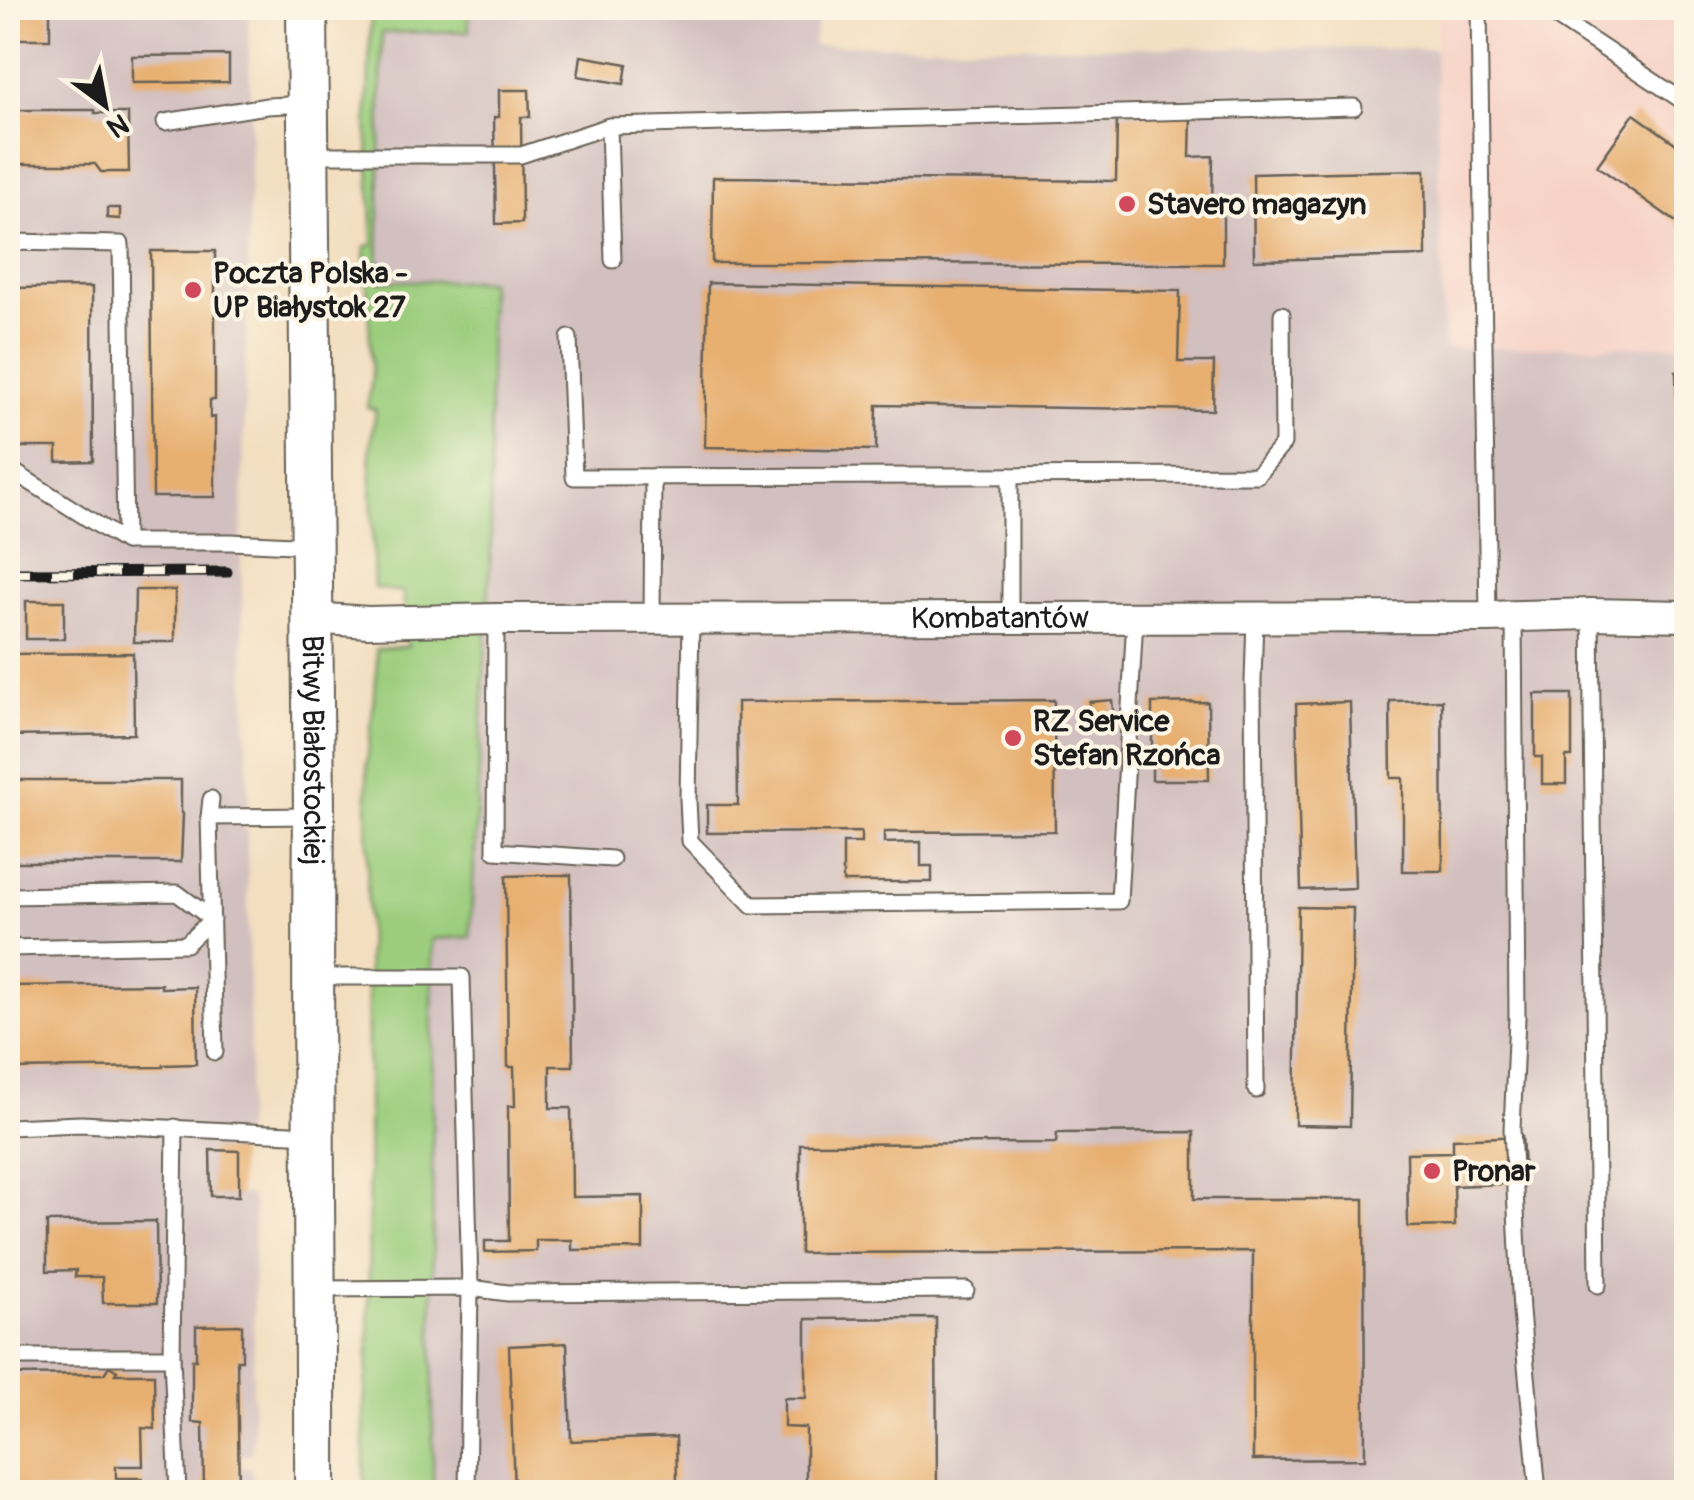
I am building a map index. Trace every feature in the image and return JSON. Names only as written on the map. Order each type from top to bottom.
[{"type":"street","name":"Bitwy Białostockiej","points":[[307,8],[315,1492]]},
{"type":"street","name":"Kombatantów","points":[[312,618],[368,622],[1686,616]]},
{"type":"lane","points":[[1479,8],[1517,1018],[1512,1130],[1520,1312],[1538,1492]]},
{"type":"lane","points":[[1543,8],[1686,103]]},
{"type":"lane","points":[[166,122],[267,106],[307,104]]},
{"type":"lane","points":[[308,156],[521,155],[609,126],[1354,107]]},
{"type":"lane","points":[[609,126],[613,260]]},
{"type":"lane","points":[[8,242],[122,244],[126,542]]},
{"type":"lane","points":[[569,338],[574,477],[1257,475],[1283,444],[1282,314]]},
{"type":"lane","points":[[8,473],[16,472],[126,542],[312,546]]},
{"type":"lane","points":[[652,619],[653,476]]},
{"type":"lane","points":[[1010,476],[1010,618]]},
{"type":"lane","points":[[1592,614],[1598,1284]]},
{"type":"lane","points":[[691,619],[690,842],[752,906],[1119,901],[1135,618]]},
{"type":"lane","points":[[1256,618],[1252,681],[1256,1090]]},
{"type":"lane","points":[[496,619],[495,851],[612,860]]},
{"type":"lane","points":[[211,799],[216,1052]]},
{"type":"lane","points":[[209,817],[314,816]]},
{"type":"lane","points":[[8,896],[177,893],[212,918]]},
{"type":"lane","points":[[8,948],[186,944],[212,918]]},
{"type":"lane","points":[[314,976],[462,977],[470,1288],[467,1492]]},
{"type":"lane","points":[[8,1127],[81,1124],[316,1135]]},
{"type":"lane","points":[[176,1127],[172,1357],[178,1492]]},
{"type":"lane","points":[[316,1289],[470,1288],[508,1293],[966,1290]]},
{"type":"lane","points":[[8,1358],[172,1357]]},
{"type":"shaded area","points":[[8,8],[248,8],[251,133],[241,560],[249,804],[243,807],[242,817],[247,832],[250,1063],[244,1132],[238,1150],[238,1194],[251,1196],[254,1207],[253,1438],[251,1453],[239,1456],[240,1467],[250,1467],[253,1492],[8,1492]]},
{"type":"shaded area","points":[[469,8],[820,8],[813,45],[1435,49],[1444,349],[1686,345],[1686,1492],[433,1492],[432,938],[470,936],[491,547],[489,282],[378,282],[382,32],[469,31]]},
{"type":"shaded area","points":[[1438,8],[1686,8],[1686,345],[1444,349],[1435,49]]},
{"type":"green space","points":[[371,8],[469,8],[469,31],[382,33],[378,281],[489,281],[491,547],[470,937],[432,939],[433,1492],[364,1492],[369,1344],[367,763],[376,649],[408,646],[403,592],[374,588],[370,447],[376,410],[367,407],[372,379],[365,246],[373,245],[367,121]]},
{"type":"building","points":[[8,8],[50,8],[50,39],[8,39]]},
{"type":"building","points":[[229,55],[229,82],[132,83],[132,56]]},
{"type":"building","points":[[581,56],[627,64],[624,84],[578,76]]},
{"type":"building","points":[[499,90],[529,90],[530,117],[521,117],[522,223],[496,224],[494,117],[499,117]]},
{"type":"building","points":[[8,110],[128,113],[129,172],[101,172],[95,164],[8,164]]},
{"type":"building","points":[[1117,114],[1191,114],[1190,157],[1213,156],[1212,208],[1223,207],[1223,264],[712,263],[713,177],[1116,181]]},
{"type":"building","points":[[1634,114],[1686,151],[1686,229],[1597,166]]},
{"type":"building","points":[[1425,170],[1426,256],[1254,260],[1253,174]]},
{"type":"building","points":[[107,208],[120,208],[120,219],[107,218]]},
{"type":"building","points":[[151,251],[215,251],[215,400],[210,400],[210,418],[215,417],[215,497],[153,497]]},
{"type":"building","points":[[708,283],[1180,291],[1178,362],[1214,362],[1213,410],[877,405],[876,450],[705,447]]},
{"type":"building","points":[[92,287],[93,461],[57,462],[57,447],[8,447],[8,288]]},
{"type":"building","points":[[1676,371],[1686,371],[1686,442],[1678,442]]},
{"type":"building","points":[[135,590],[175,590],[175,642],[134,642]]},
{"type":"building","points":[[26,601],[64,601],[64,639],[26,639]]},
{"type":"building","points":[[133,653],[134,734],[8,736],[8,654]]},
{"type":"building","points":[[1535,694],[1572,694],[1572,757],[1566,757],[1566,784],[1542,784],[1542,757],[1535,757]]},
{"type":"building","points":[[1054,700],[1055,831],[884,832],[884,843],[921,842],[921,866],[932,866],[932,882],[843,882],[843,843],[861,843],[861,832],[707,833],[707,805],[738,805],[737,702]]},
{"type":"building","points":[[1112,700],[1114,720],[1090,722],[1089,702]]},
{"type":"building","points":[[1442,700],[1443,871],[1403,871],[1403,778],[1391,778],[1390,701]]},
{"type":"building","points":[[1208,702],[1209,780],[1152,780],[1152,703]]},
{"type":"building","points":[[1350,702],[1355,888],[1301,890],[1296,704]]},
{"type":"building","points":[[8,780],[181,780],[181,862],[8,862]]},
{"type":"building","points":[[571,875],[573,1066],[550,1066],[550,1108],[571,1108],[572,1197],[643,1196],[643,1249],[572,1250],[572,1240],[536,1240],[536,1251],[485,1252],[485,1241],[509,1241],[508,1106],[515,1106],[514,1067],[508,1067],[506,876]]},
{"type":"building","points":[[1298,907],[1353,908],[1350,1126],[1295,1125]]},
{"type":"building","points":[[161,984],[161,988],[195,987],[196,1064],[8,1069],[8,986]]},
{"type":"building","points":[[1194,1132],[1194,1199],[1364,1199],[1365,1459],[1253,1460],[1253,1251],[800,1253],[800,1144],[1056,1143],[1057,1133]]},
{"type":"building","points":[[1522,1136],[1525,1183],[1454,1186],[1455,1226],[1408,1227],[1407,1153],[1453,1152],[1453,1139]]},
{"type":"building","points":[[210,1150],[239,1151],[239,1196],[211,1196]]},
{"type":"building","points":[[156,1221],[157,1303],[103,1303],[102,1277],[75,1277],[76,1270],[47,1271],[47,1222]]},
{"type":"building","points":[[936,1318],[937,1492],[806,1492],[806,1428],[784,1427],[784,1398],[806,1398],[806,1319]]},
{"type":"building","points":[[242,1325],[242,1360],[237,1360],[239,1492],[204,1492],[203,1423],[192,1422],[196,1326]]},
{"type":"building","points":[[567,1343],[571,1441],[676,1437],[677,1482],[572,1487],[572,1492],[514,1492],[509,1346]]},
{"type":"building","points":[[109,1366],[117,1371],[115,1374],[154,1374],[155,1429],[142,1428],[143,1466],[116,1466],[116,1478],[142,1478],[143,1492],[8,1492],[8,1375],[104,1374]]},
{"type":"railway","points":[[8,573],[227,572]]},
{"type":"place","name":"Stavero magazyn","points":[[1127,204]]},
{"type":"place","name":"Poczta Polska - UP Białystok 27","points":[[193,290]]},
{"type":"place","name":"RZ Service Stefan Rzońca","points":[[1013,738]]},
{"type":"place","name":"Pronar","points":[[1432,1171]]}]
